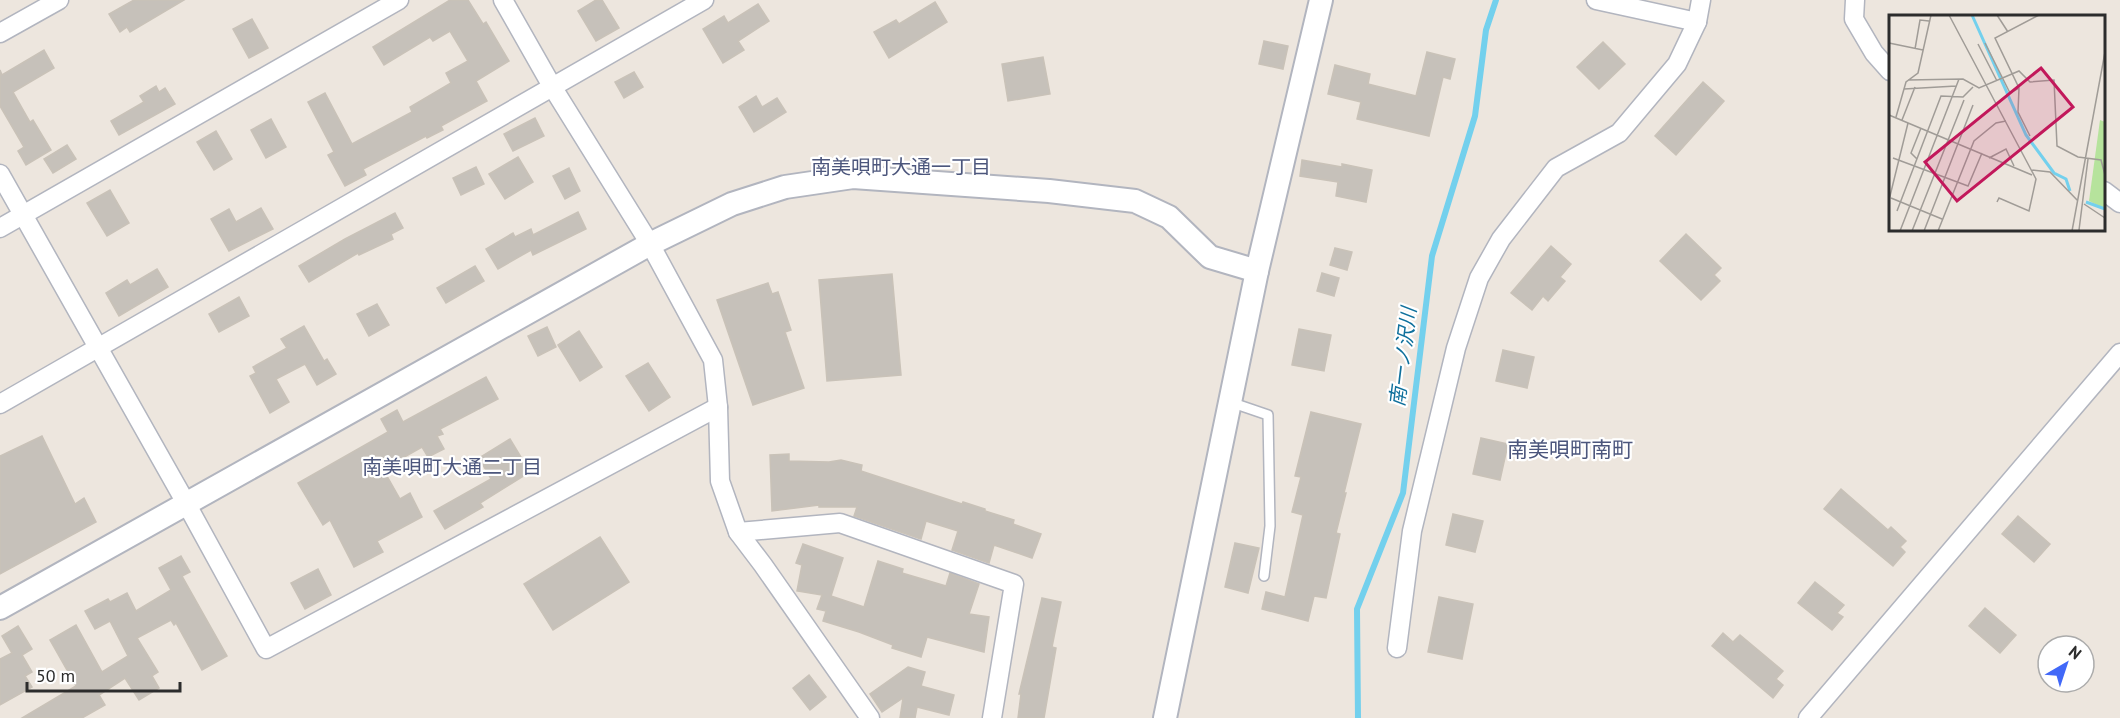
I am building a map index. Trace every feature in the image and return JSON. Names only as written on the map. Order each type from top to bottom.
[{"type":"street","points":[[0,33],[59,0]]},
{"type":"street","points":[[0,228],[399,0]]},
{"type":"street","points":[[503,0],[553,88],[650,244],[713,360],[718,407],[720,481],[738,532],[764,565],[870,718]]},
{"type":"street","points":[[0,404],[704,0]]},
{"type":"street","points":[[1165,718],[1257,272],[1321,0]]},
{"type":"street","points":[[1596,0],[1697,22]]},
{"type":"street","points":[[1398,648],[1412,531],[1456,348],[1479,278],[1501,239],[1556,168],[1619,133],[1677,64],[1697,22],[1701,0]]},
{"type":"street","points":[[1855,0],[1854,19],[1874,54],[1889,70]]},
{"type":"street","points":[[0,174],[266,649],[718,407]]},
{"type":"street","points":[[0,608],[650,244],[732,204],[785,187],[853,177],[1049,191],[1135,201],[1169,217],[1210,257],[1257,272]]},
{"type":"street","points":[[2105,192],[2120,203]]},
{"type":"street","points":[[1808,718],[2120,353]]},
{"type":"street","points":[[738,532],[840,523],[1014,584],[992,718]]},
{"type":"lane","points":[[1230,402],[1268,415],[1270,526],[1264,576]]},
{"type":"building","points":[[134,0],[184,0],[130,32],[127,27],[120,32],[109,14]]},
{"type":"building","points":[[450,0],[468,0],[483,24],[486,22],[509,61],[476,81],[487,101],[441,126],[443,130],[427,138],[426,136],[363,169],[366,175],[345,186],[328,155],[334,152],[308,102],[325,93],[352,144],[412,112],[410,107],[451,83],[446,73],[468,61],[450,31],[433,41],[430,37],[384,65],[373,47]]},
{"type":"building","points":[[596,0],[602,0],[619,28],[596,41],[578,11]]},
{"type":"building","points":[[935,2],[947,22],[889,58],[874,32],[896,20],[899,24]]},
{"type":"building","points":[[758,4],[769,21],[738,41],[744,50],[723,63],[703,29],[724,16],[728,23]]},
{"type":"building","points":[[252,19],[268,48],[249,58],[233,29]]},
{"type":"building","points":[[1264,41],[1288,46],[1283,69],[1259,64]]},
{"type":"building","points":[[1603,42],[1625,64],[1599,89],[1577,67]]},
{"type":"building","points":[[44,50],[54,68],[13,92],[30,122],[33,120],[51,150],[26,165],[18,151],[24,147],[0,106],[0,70],[2,75]]},
{"type":"building","points":[[1427,52],[1455,59],[1450,79],[1443,77],[1429,136],[1357,119],[1361,102],[1328,94],[1335,65],[1370,74],[1368,84],[1416,96]]},
{"type":"building","points":[[1043,57],[1050,94],[1008,101],[1002,64]]},
{"type":"building","points":[[634,72],[643,87],[624,98],[615,82]]},
{"type":"building","points":[[1703,82],[1724,101],[1676,155],[1655,136]]},
{"type":"building","points":[[156,86],[159,92],[165,88],[175,104],[119,135],[111,121],[144,102],[140,96]]},
{"type":"building","points":[[756,96],[762,107],[777,98],[786,112],[754,132],[739,107]]},
{"type":"building","points":[[535,118],[544,136],[513,151],[504,134]]},
{"type":"building","points":[[271,119],[286,147],[266,158],[251,130]]},
{"type":"building","points":[[216,131],[232,159],[214,170],[197,142]]},
{"type":"building","points":[[67,145],[76,159],[53,173],[44,159]]},
{"type":"building","points":[[518,157],[533,182],[505,199],[489,174]]},
{"type":"building","points":[[1302,160],[1372,170],[1366,202],[1336,196],[1338,182],[1300,176]]},
{"type":"building","points":[[476,167],[484,184],[461,195],[453,178]]},
{"type":"building","points":[[569,168],[580,191],[565,199],[553,176]]},
{"type":"building","points":[[110,190],[129,223],[107,236],[87,203]]},
{"type":"building","points":[[261,208],[273,229],[229,251],[211,219],[229,209],[236,222]]},
{"type":"building","points":[[578,212],[586,229],[533,255],[531,250],[498,269],[486,249],[513,233],[515,237],[531,229],[533,235]]},
{"type":"building","points":[[395,213],[403,228],[391,234],[393,239],[359,255],[358,253],[309,282],[299,266]]},
{"type":"building","points":[[1686,234],[1721,268],[1714,275],[1720,281],[1701,300],[1660,261]]},
{"type":"building","points":[[1551,246],[1571,264],[1560,277],[1565,281],[1548,301],[1543,296],[1532,310],[1511,293]]},
{"type":"building","points":[[1335,248],[1352,252],[1347,270],[1330,265]]},
{"type":"building","points":[[475,266],[484,281],[446,303],[437,288]]},
{"type":"building","points":[[157,269],[168,287],[119,316],[106,293],[127,280],[130,285]]},
{"type":"building","points":[[1322,273],[1339,278],[1334,296],[1317,291]]},
{"type":"building","points":[[892,274],[901,375],[827,381],[819,280]]},
{"type":"building","points":[[768,283],[772,294],[778,292],[791,330],[785,332],[804,388],[753,405],[717,300]]},
{"type":"building","points":[[239,297],[249,316],[219,332],[209,314]]},
{"type":"building","points":[[377,304],[389,325],[369,336],[357,314]]},
{"type":"building","points":[[304,326],[324,361],[327,359],[336,374],[317,385],[305,364],[276,379],[289,402],[270,413],[250,376],[256,373],[253,367],[287,348],[281,339]]},
{"type":"building","points":[[547,327],[556,347],[538,356],[528,336]]},
{"type":"building","points":[[1299,329],[1331,335],[1324,371],[1292,365]]},
{"type":"building","points":[[579,331],[602,367],[580,381],[558,345]]},
{"type":"building","points":[[1503,350],[1534,357],[1527,388],[1496,381]]},
{"type":"building","points":[[648,363],[670,397],[649,411],[626,376]]},
{"type":"building","points":[[486,377],[498,399],[440,429],[443,434],[437,436],[444,449],[428,457],[422,447],[383,469],[400,499],[410,493],[422,517],[377,541],[383,552],[354,567],[330,520],[323,525],[298,483],[388,432],[381,419],[397,410],[403,422]]},
{"type":"building","points":[[1311,412],[1361,424],[1344,493],[1346,493],[1336,533],[1340,534],[1326,598],[1314,596],[1308,621],[1262,609],[1266,592],[1285,597],[1303,515],[1292,512],[1301,477],[1295,476]]},
{"type":"building","points":[[42,436],[75,504],[84,498],[96,522],[0,574],[0,456]]},
{"type":"building","points":[[1481,438],[1508,444],[1500,480],[1473,474]]},
{"type":"building","points":[[510,439],[530,472],[480,503],[483,507],[445,529],[434,511],[491,479],[479,458]]},
{"type":"building","points":[[789,454],[789,461],[841,460],[862,465],[861,471],[962,504],[963,502],[985,509],[985,511],[1014,520],[1013,524],[1041,534],[1032,558],[994,545],[989,563],[952,550],[958,531],[926,521],[921,539],[854,516],[857,507],[819,507],[819,505],[772,511],[770,455]]},
{"type":"building","points":[[1841,489],[1888,530],[1891,527],[1906,541],[1900,547],[1905,552],[1893,566],[1824,509]]},
{"type":"building","points":[[1453,514],[1483,521],[1475,552],[1446,545]]},
{"type":"building","points":[[2018,516],[2050,544],[2034,562],[2002,534]]},
{"type":"building","points":[[600,537],[629,582],[553,630],[524,584]]},
{"type":"building","points":[[1235,543],[1259,548],[1248,593],[1225,587]]},
{"type":"building","points":[[803,544],[843,558],[831,596],[864,607],[878,561],[903,569],[902,573],[946,586],[950,573],[979,584],[969,614],[989,617],[984,652],[927,637],[921,657],[892,648],[893,645],[859,632],[823,621],[826,611],[817,609],[822,595],[797,591],[802,565],[796,563]]},
{"type":"building","points":[[181,556],[190,572],[182,576],[227,656],[202,670],[176,623],[174,625],[171,620],[137,638],[158,672],[152,676],[159,688],[139,700],[125,678],[99,695],[105,705],[82,718],[22,718],[76,686],[50,640],[76,625],[102,672],[128,656],[110,621],[95,629],[85,611],[108,599],[110,602],[127,593],[136,611],[171,590],[159,568]]},
{"type":"building","points":[[318,569],[331,595],[305,609],[291,583]]},
{"type":"building","points":[[1815,582],[1844,605],[1837,613],[1843,617],[1832,630],[1798,603]]},
{"type":"building","points":[[1439,597],[1473,604],[1462,659],[1428,652]]},
{"type":"building","points":[[1042,598],[1061,602],[1052,647],[1056,648],[1044,718],[1018,718],[1021,694],[1019,694]]},
{"type":"building","points":[[1985,608],[2016,635],[2000,653],[1969,626]]},
{"type":"building","points":[[18,626],[32,649],[22,655],[32,672],[25,676],[32,687],[0,705],[0,659],[12,653],[2,636]]},
{"type":"building","points":[[1723,633],[1733,642],[1740,635],[1783,671],[1776,679],[1783,685],[1773,698],[1712,646]]},
{"type":"building","points":[[908,667],[925,672],[921,686],[954,695],[949,715],[917,707],[915,718],[900,718],[903,698],[882,712],[870,694]]},
{"type":"building","points":[[809,675],[826,697],[810,710],[793,688]]},
{"type":"waterway","name":"南一ノ沢川","points":[[1358,718],[1357,609],[1403,493],[1432,256],[1475,116],[1486,30],[1496,0]]},
{"type":"district","name":"南美唄町大通一丁目","points":[[901,167]]},
{"type":"district","name":"南美唄町南町","points":[[1570,450]]},
{"type":"district","name":"南美唄町大通二丁目","points":[[452,467]]}]
